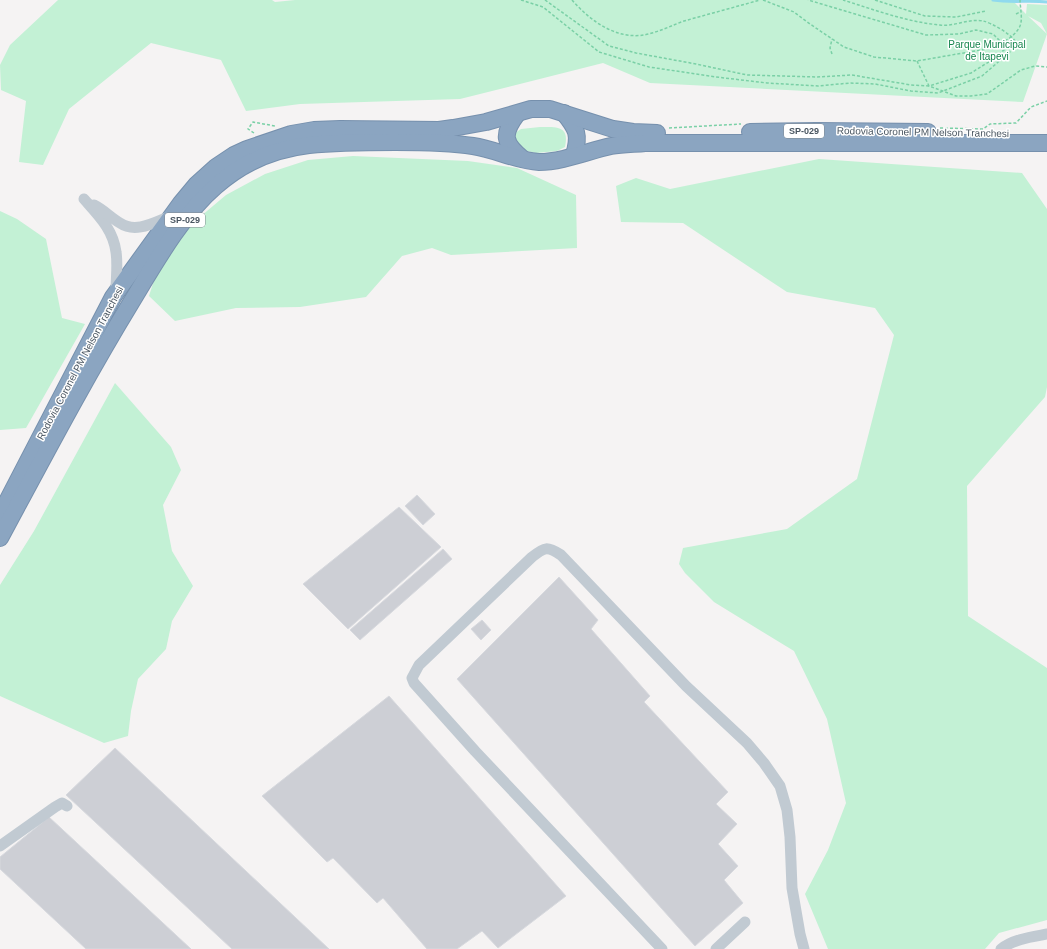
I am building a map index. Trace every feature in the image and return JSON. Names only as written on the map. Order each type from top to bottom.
[{"type":"highway","name":"Rodovia Coronel PM Nelson Tranchesi","points":[[0,515],[116,292],[180,202],[216,167],[247,149],[284,136],[314,130],[439,130],[470,126],[540,108],[564,113],[613,129],[649,133],[816,131],[1047,134]]},
{"type":"highway","points":[[564,113],[575,126],[577,145],[574,155]]},
{"type":"highway","points":[[517,114],[508,125],[508,143],[514,152],[525,160]]},
{"type":"highway","name":"Rodovia Coronel PM Nelson Tranchesi","points":[[0,538],[66,413],[117,325],[150,271],[182,224],[198,203],[229,175],[244,165],[263,156],[286,149],[308,145],[341,142],[447,143],[476,146],[525,160],[550,161],[613,146],[645,143],[1047,143]]},
{"type":"street","points":[[116,292],[116,252],[111,232],[104,221],[84,199],[127,226],[144,226],[171,216]]},
{"type":"street","points":[[662,949],[475,751],[414,683],[412,678],[419,665],[532,557],[547,548],[561,555],[686,686],[747,742],[780,786],[788,810],[792,888],[804,949]]},
{"type":"street","points":[[0,846],[55,806],[62,803],[67,806]]},
{"type":"street","points":[[716,949],[745,922]]},
{"type":"street","points":[[1001,949],[1020,939],[1047,934]]},
{"type":"path","points":[[521,0],[543,7],[599,52],[649,66],[696,75],[767,83],[818,86],[862,83],[911,91],[938,93],[982,76],[1012,50],[1016,42],[1008,33],[983,21],[943,26],[917,23],[843,0]]},
{"type":"path","points":[[546,0],[609,46],[636,54],[696,64],[747,75],[809,77],[852,75],[911,85],[929,86],[956,96],[971,96],[987,94],[1021,70],[1035,66],[1047,67]]},
{"type":"path","points":[[572,0],[590,18],[603,27],[628,36],[651,34],[681,22],[762,0],[794,12],[844,47],[874,57],[917,61],[992,48],[1003,43],[1013,37],[1020,25],[1020,0]]},
{"type":"path","points":[[808,0],[926,35],[959,34],[976,30],[994,34],[1006,47],[1005,50],[971,73],[929,86]]},
{"type":"path","points":[[875,0],[925,16],[956,16],[986,11]]},
{"type":"path","points":[[1016,14],[1020,12]]},
{"type":"path","points":[[832,39],[830,48],[832,54]]},
{"type":"path","points":[[917,61],[929,86]]},
{"type":"path","points":[[254,133],[248,129],[253,122],[274,126],[268,128]]},
{"type":"green space","name":"Parque Municipal de Itapevi","points":[[58,0],[272,0],[275,2],[295,0],[1012,0],[1026,14],[1027,4],[1047,5],[1047,34],[1023,102],[650,83],[603,63],[460,99],[300,104],[246,111],[221,60],[151,43],[69,109],[43,165],[19,162],[26,101],[1,90],[0,65],[10,45]],"holes":[[[1028,16],[1041,23],[1047,34]]]},
{"type":"green space","points":[[551,127],[564,131],[566,140],[565,147],[557,151],[536,153],[523,150],[514,139],[515,133],[521,129]]},
{"type":"green space","points":[[353,156],[468,161],[517,168],[576,195],[577,248],[451,255],[432,248],[402,256],[366,297],[300,307],[236,308],[175,321],[149,296],[161,258],[188,227],[226,195],[265,174],[308,160]]},
{"type":"green space","points":[[819,159],[1022,173],[1047,209],[1047,387],[1045,397],[967,486],[968,616],[1047,668],[1047,920],[999,933],[985,949],[828,949],[805,894],[828,850],[846,803],[827,719],[794,651],[714,602],[685,573],[679,564],[683,548],[787,529],[857,479],[894,335],[875,308],[787,292],[683,223],[621,222],[616,186],[636,178],[670,189]]},
{"type":"green space","points":[[0,211],[17,219],[46,239],[62,318],[85,324],[26,428],[0,430]]},
{"type":"green space","points":[[115,383],[171,447],[181,470],[163,505],[172,551],[193,586],[172,621],[166,649],[138,679],[131,711],[128,736],[104,743],[0,696],[0,585],[34,531]]},
{"type":"building","points":[[417,495],[435,514],[423,525],[405,506]]},
{"type":"building","points":[[399,507],[441,547],[348,629],[303,584]]},
{"type":"building","points":[[443,549],[452,559],[360,640],[350,630]]},
{"type":"building","points":[[559,577],[598,620],[591,629],[650,696],[644,702],[728,792],[716,804],[737,824],[718,844],[738,866],[724,880],[743,903],[695,946],[457,679]]},
{"type":"building","points":[[482,620],[491,630],[481,640],[471,629]]},
{"type":"building","points":[[389,696],[566,896],[498,948],[482,931],[457,949],[427,949],[383,898],[377,903],[333,858],[327,862],[262,796]]},
{"type":"building","points":[[115,748],[329,949],[232,949],[66,795]]},
{"type":"building","points":[[49,817],[191,949],[86,949],[0,869],[0,857]]},
{"type":"waterway","points":[[993,0],[1047,2]]}]
